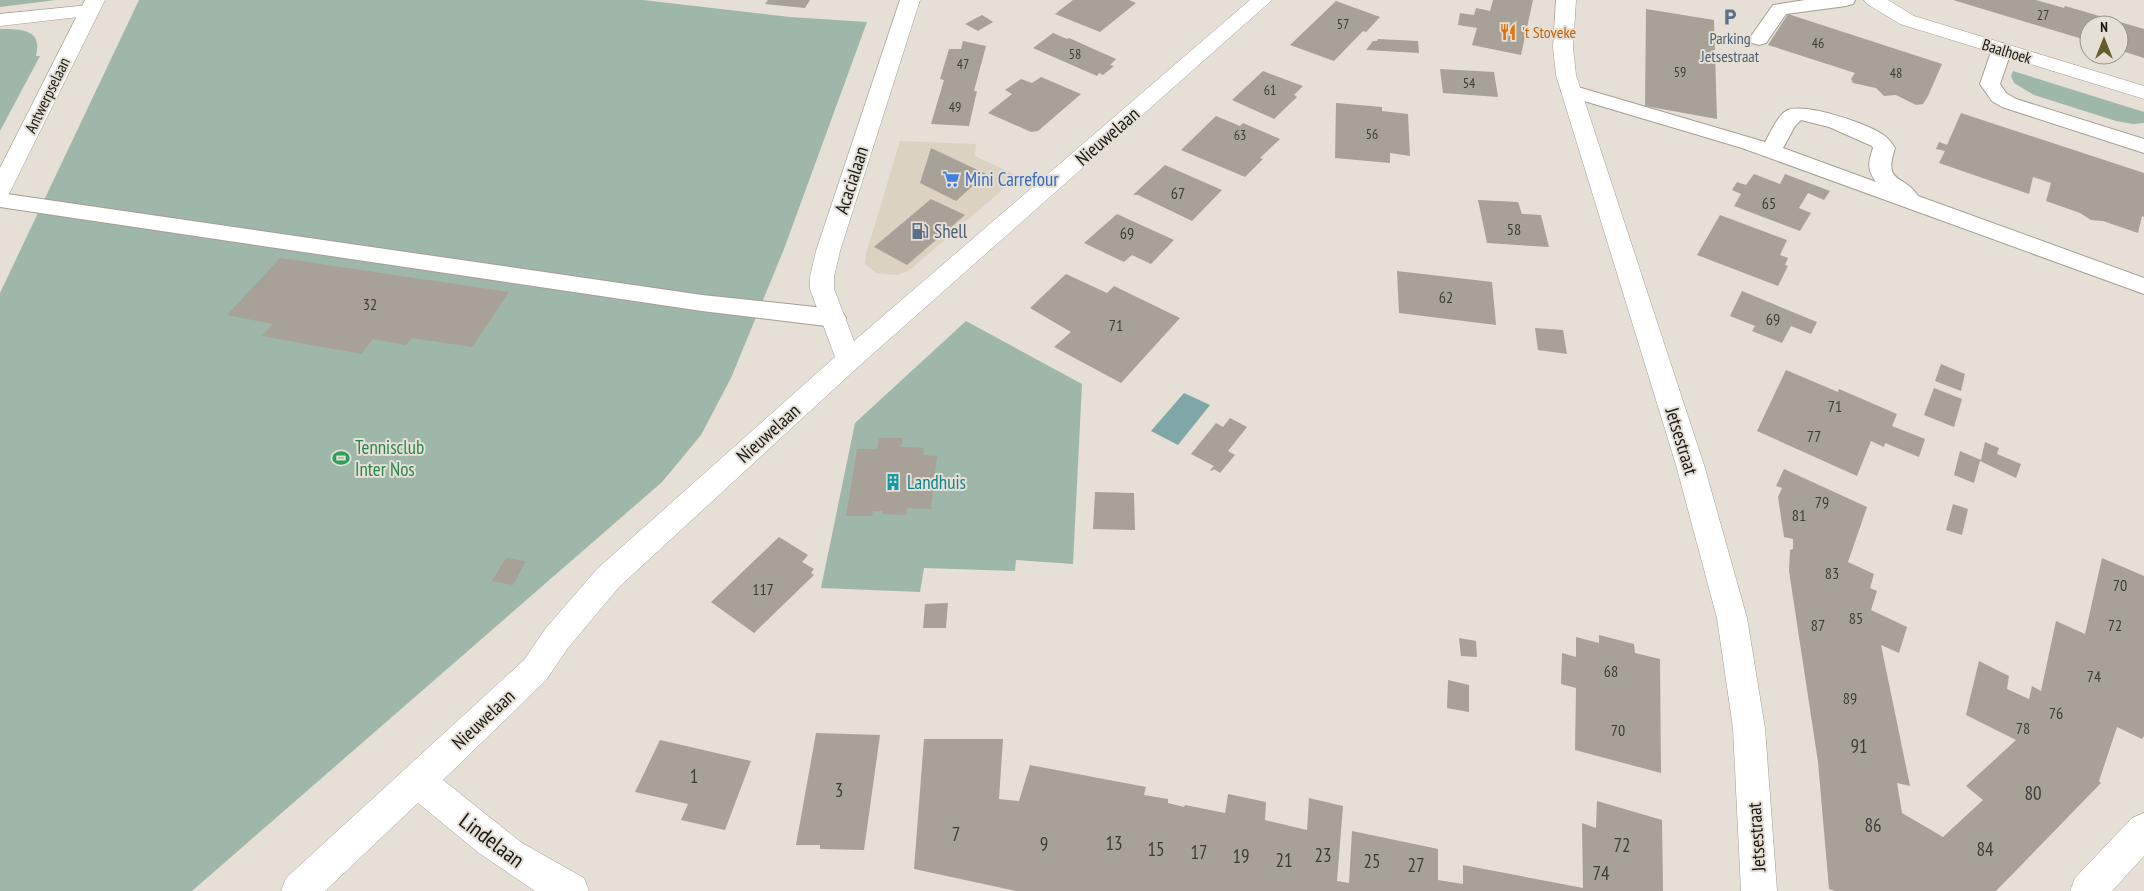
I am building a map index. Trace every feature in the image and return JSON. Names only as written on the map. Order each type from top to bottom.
[{"type":"main road","name":"Acacialaan","points":[[850,360],[822,289],[822,277],[828,250],[910,0]]},
{"type":"main road","name":"Nieuwelaan","points":[[299,891],[535,670],[557,638],[608,578],[850,360],[1262,0]]},
{"type":"main road","name":"Jetsestraat","points":[[1566,0],[1563,58],[1571,91],[1690,465],[1732,618],[1750,728],[1759,891]]},
{"type":"main road","name":"Baalhoek","points":[[1874,0],[1907,20],[2144,93]]},
{"type":"main road","points":[[0,20],[92,6]]},
{"type":"main road","name":"Antwerpselaan","points":[[0,190],[92,6]]},
{"type":"main road","name":"Lindelaan","points":[[418,781],[489,841],[551,881],[571,891]]},
{"type":"main road","points":[[2088,891],[2144,830]]},
{"type":"lane","points":[[1759,39],[1780,9],[1846,0]]},
{"type":"lane","points":[[2002,49],[1990,84],[1999,97],[2020,108],[2144,146]]},
{"type":"lane","points":[[1571,91],[1771,151],[2144,286]]},
{"type":"lane","points":[[1771,151],[1791,117],[1798,114],[1811,115],[1874,137],[1884,148],[1879,162],[1882,174],[1912,203]]},
{"type":"lane","points":[[0,200],[702,304],[834,318]]},
{"type":"shaded area","points":[[900,141],[976,144],[975,156],[1018,176],[910,270],[898,275],[876,273],[865,264],[866,254]]},
{"type":"green space","points":[[0,0],[56,0],[0,7]]},
{"type":"green space","name":"Tennisclub Inter Nos","points":[[139,0],[643,0],[790,17],[867,22],[784,249],[731,378],[701,435],[662,482],[192,891],[0,891],[0,293]]},
{"type":"green space","points":[[0,29],[15,29],[28,32],[36,40],[36,56],[40,56],[0,131]]},
{"type":"green space","points":[[2013,71],[2144,112],[2144,123],[2133,124],[2116,121],[2034,95],[2014,83],[2011,76]]},
{"type":"green space","points":[[966,321],[1082,384],[1073,564],[1016,560],[1015,571],[924,568],[920,592],[821,588],[855,423]]},
{"type":"water","points":[[1184,393],[1210,405],[1178,445],[1151,431]]},
{"type":"building","points":[[768,0],[810,0],[805,8],[765,4]]},
{"type":"building","points":[[1073,0],[1129,0],[1136,3],[1100,32],[1055,14]]},
{"type":"building","points":[[1493,0],[1533,0],[1521,55],[1472,45],[1477,28],[1458,25],[1460,13],[1474,15],[1476,8],[1490,11]]},
{"type":"building","points":[[1953,0],[2036,0],[2096,15],[2079,15],[2079,38]]},
{"type":"building","points":[[1336,1],[1380,17],[1366,32],[1363,31],[1334,61],[1290,45]]},
{"type":"building","points":[[1646,9],[1714,20],[1717,119],[1645,106]]},
{"type":"building","points":[[1788,14],[1942,64],[1923,104],[1916,105],[1896,95],[1884,96],[1876,88],[1853,83],[1851,79],[1855,73],[1768,45]]},
{"type":"building","points":[[982,15],[993,22],[978,31],[965,24]]},
{"type":"building","points":[[2129,25],[2144,29],[2144,58],[2129,53]]},
{"type":"building","points":[[1053,33],[1116,59],[1110,65],[1114,66],[1103,75],[1099,73],[1097,76],[1033,48]]},
{"type":"building","points":[[1378,39],[1418,41],[1419,53],[1366,50],[1373,41]]},
{"type":"building","points":[[963,41],[986,46],[974,91],[977,91],[969,126],[931,124],[944,80],[940,79],[949,49],[961,49]]},
{"type":"building","points":[[1440,69],[1494,72],[1498,97],[1443,93]]},
{"type":"building","points":[[1263,71],[1303,86],[1294,95],[1297,97],[1274,119],[1232,100]]},
{"type":"building","points":[[1041,77],[1081,94],[1038,131],[1031,132],[988,113],[1012,94],[1005,90],[1021,79],[1032,83]]},
{"type":"building","points":[[1336,103],[1382,107],[1382,111],[1408,114],[1410,156],[1390,153],[1390,163],[1335,158]]},
{"type":"building","points":[[1961,113],[2144,173],[2144,217],[2142,216],[2138,233],[2103,221],[2091,220],[2080,213],[2046,201],[2051,183],[2033,177],[2029,194],[1939,163],[1945,151],[1936,149],[1939,142],[1947,145]]},
{"type":"building","points":[[1216,116],[1240,126],[1243,123],[1280,139],[1260,158],[1263,159],[1245,177],[1181,150]]},
{"type":"building","name":"Mini Carrefour","points":[[931,148],[986,174],[956,201],[920,183]]},
{"type":"building","points":[[1165,165],[1222,190],[1192,221],[1138,195],[1133,195]]},
{"type":"building","points":[[1754,174],[1780,184],[1785,174],[1830,191],[1824,200],[1808,193],[1799,208],[1811,213],[1800,231],[1734,206],[1741,194],[1732,190],[1737,182],[1746,185]]},
{"type":"building","name":"Shell","points":[[931,199],[965,215],[907,265],[874,247]]},
{"type":"building","points":[[1478,200],[1518,202],[1522,214],[1541,215],[1549,247],[1487,243]]},
{"type":"building","points":[[1117,214],[1174,240],[1151,264],[1132,255],[1124,262],[1084,243]]},
{"type":"building","points":[[1720,215],[1787,240],[1780,255],[1788,258],[1785,265],[1788,266],[1778,286],[1697,255]]},
{"type":"building","points":[[280,258],[509,292],[472,347],[412,338],[406,345],[373,339],[361,354],[262,336],[273,324],[227,315]]},
{"type":"building","points":[[1397,271],[1492,282],[1496,325],[1399,313]]},
{"type":"building","points":[[1066,274],[1107,293],[1114,286],[1180,318],[1121,383],[1054,347],[1071,332],[1030,308]]},
{"type":"building","points":[[1742,291],[1817,322],[1811,334],[1791,326],[1782,343],[1752,331],[1755,326],[1730,316]]},
{"type":"building","points":[[1535,328],[1563,330],[1567,354],[1538,350]]},
{"type":"building","points":[[1941,364],[1965,374],[1961,391],[1935,381]]},
{"type":"building","points":[[1786,370],[1838,392],[1839,389],[1897,414],[1892,426],[1925,439],[1919,457],[1885,443],[1884,447],[1871,441],[1857,476],[1757,431]]},
{"type":"building","points":[[1934,388],[1962,399],[1954,427],[1924,415]]},
{"type":"building","points":[[1230,418],[1247,427],[1228,451],[1235,455],[1220,473],[1214,469],[1212,471],[1210,470],[1214,466],[1191,454],[1216,423],[1223,427]]},
{"type":"building","name":"Landhuis","points":[[879,438],[903,438],[901,447],[924,448],[923,455],[937,456],[931,509],[907,508],[906,515],[882,514],[882,511],[873,511],[872,516],[846,516],[857,449],[877,449]]},
{"type":"building","points":[[1985,442],[1999,448],[1997,454],[2021,464],[2016,478],[1980,461],[1974,483],[1954,475],[1960,451],[1981,460]]},
{"type":"building","points":[[1784,469],[1867,507],[1848,562],[1874,574],[1870,588],[1877,591],[1871,610],[1907,627],[1899,653],[1881,645],[1910,786],[1897,783],[1902,813],[1943,837],[1983,800],[1966,786],[2016,740],[1966,715],[1979,661],[2009,676],[2007,689],[2029,699],[2032,686],[2041,691],[2056,621],[2085,634],[2102,558],[2144,576],[2144,736],[2142,739],[2117,727],[2099,781],[2101,783],[1996,891],[1835,891],[1829,889],[1818,762],[1789,571],[1790,550],[1793,549],[1793,539],[1784,537],[1778,497],[1782,488],[1776,486]]},
{"type":"building","points":[[1095,492],[1134,493],[1135,530],[1093,529]]},
{"type":"building","points":[[1953,504],[1968,509],[1962,535],[1946,530]]},
{"type":"building","points":[[779,537],[808,555],[802,562],[814,569],[811,573],[814,575],[754,633],[711,602]]},
{"type":"building","points":[[506,558],[526,561],[513,585],[492,581]]},
{"type":"building","points":[[948,603],[946,628],[923,628],[925,604]]},
{"type":"building","points":[[1599,635],[1634,644],[1635,653],[1660,659],[1661,773],[1575,750],[1576,688],[1561,684],[1562,653],[1576,657],[1576,637],[1599,643]]},
{"type":"building","points":[[1459,638],[1476,641],[1477,657],[1461,656]]},
{"type":"building","points":[[1448,680],[1469,685],[1469,712],[1447,708]]},
{"type":"building","points":[[816,733],[880,735],[864,850],[820,849],[820,845],[796,845]]},
{"type":"building","points":[[924,739],[1003,739],[999,799],[1019,801],[1030,765],[1146,787],[1144,795],[1168,799],[1168,803],[1184,807],[1185,805],[1225,813],[1228,794],[1266,802],[1265,820],[1307,830],[1309,798],[1343,806],[1337,881],[1349,883],[1352,831],[1438,849],[1438,880],[1463,884],[1463,865],[1583,888],[1582,823],[1596,828],[1597,801],[1662,820],[1663,891],[1016,891],[914,869]]},
{"type":"building","points":[[660,740],[751,761],[725,830],[681,820],[688,804],[635,792]]},
{"type":"place","name":"Parking Jetsestraat","points":[[1730,17]]},
{"type":"place","name":"'t Stoveke","points":[[1508,32]]},
{"type":"place","name":"Mini Carrefour","points":[[951,179]]},
{"type":"place","name":"Shell","points":[[920,231]]},
{"type":"place","name":"Tennisclub Inter Nos","points":[[341,458]]},
{"type":"place","name":"Landhuis","points":[[893,482]]}]
